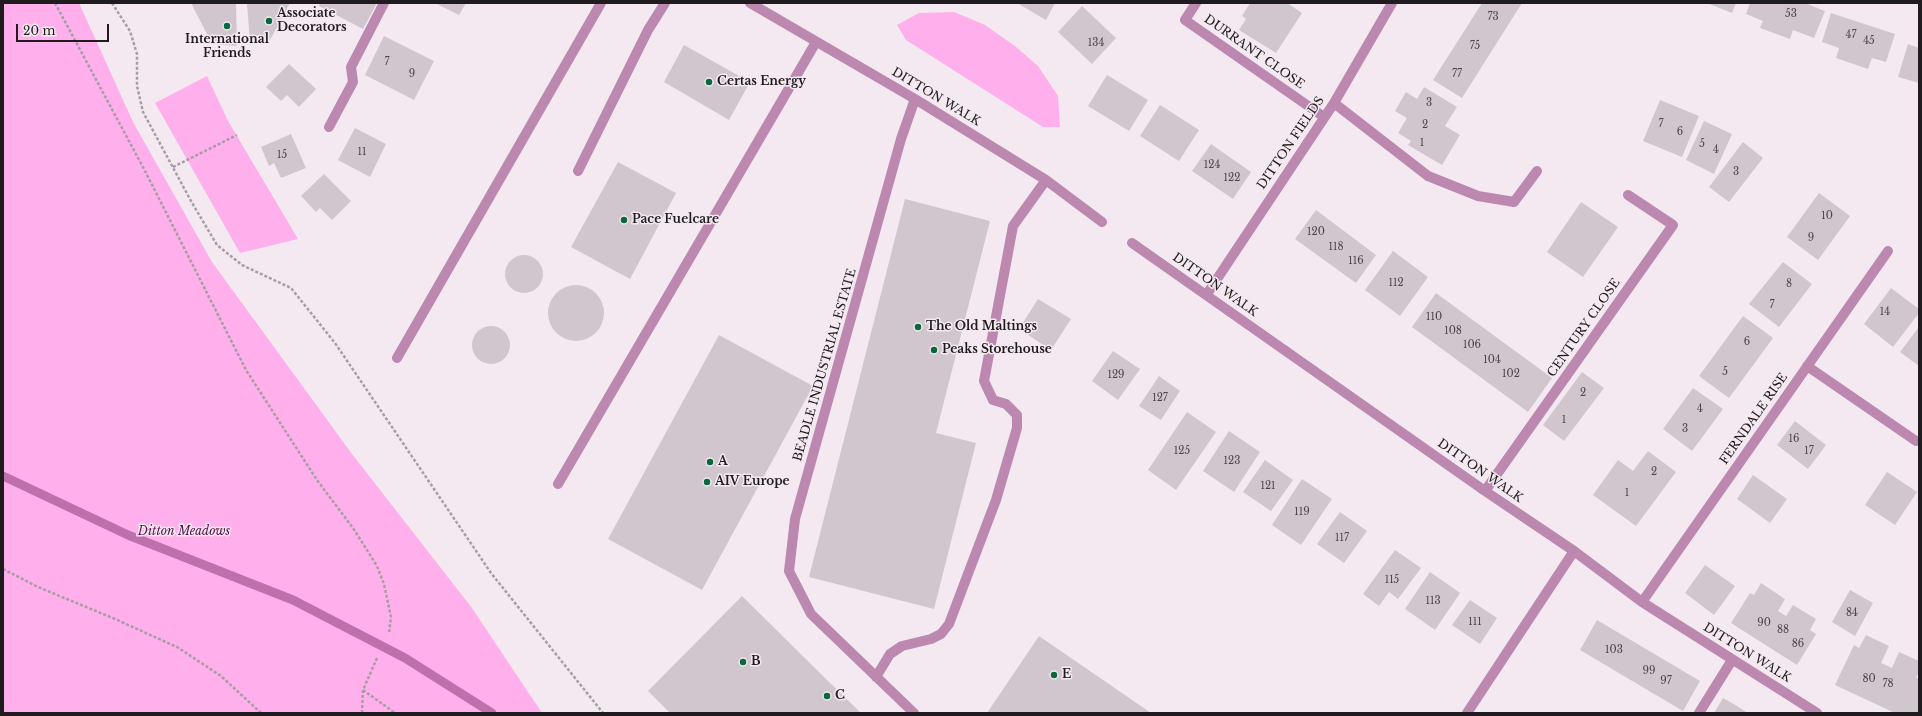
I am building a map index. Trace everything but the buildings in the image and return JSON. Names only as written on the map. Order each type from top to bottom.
[{"type":"street","points":[[329,127],[353,82],[351,67],[384,3]]},
{"type":"street","points":[[397,358],[601,3]]},
{"type":"street","points":[[578,171],[648,30],[665,3]]},
{"type":"street","name":"DITTON WALK","points":[[750,3],[915,99],[1046,180],[1102,222]]},
{"type":"street","name":"DURRANT CLOSE","points":[[1196,3],[1185,20],[1324,117]]},
{"type":"street","name":"DITTON FIELDS","points":[[1207,294],[1334,103],[1392,3]]},
{"type":"street","points":[[558,484],[816,42]]},
{"type":"street","name":"BEADLE INDUSTRIAL ESTATE","points":[[914,713],[811,614],[789,571],[795,519],[901,139],[915,99]]},
{"type":"street","points":[[1334,103],[1428,176],[1478,196],[1514,202],[1537,171]]},
{"type":"street","points":[[876,677],[890,654],[902,646],[941,634],[949,624],[996,500],[1017,428],[1017,415],[1006,404],[992,400],[984,381],[1013,226],[1046,180]]},
{"type":"street","name":"CENTURY CLOSE","points":[[1485,491],[1673,225],[1628,195]]},
{"type":"street","name":"DITTON WALK","points":[[1132,243],[1207,294],[1485,491],[1574,551],[1642,602],[1816,713]]},
{"type":"street","name":"FERNDALE RISE","points":[[1642,602],[1888,251]]},
{"type":"street","points":[[1807,366],[1916,441]]},
{"type":"street","points":[[1467,713],[1574,551]]},
{"type":"street","points":[[1699,713],[1732,660]]},
{"type":"path","points":[[55,3],[144,169],[246,370],[317,480],[353,528],[376,566],[384,584],[391,617],[389,633]]},
{"type":"path","points":[[112,3],[130,31],[137,54],[137,86],[143,112],[218,246],[242,265],[291,288],[335,343],[491,573],[603,713]]},
{"type":"path","points":[[173,167],[236,135]]},
{"type":"path","points":[[3,569],[38,587],[177,647],[221,676],[261,713]]},
{"type":"path","points":[[362,713],[363,690],[377,658]]},
{"type":"path","points":[[363,690],[395,713]]},
{"type":"green space","name":"Ditton Meadows","points":[[3,3],[79,3],[133,122],[212,262],[352,454],[472,608],[542,713],[3,713]]},
{"type":"green space","points":[[954,12],[985,25],[1015,46],[1038,66],[1058,96],[1060,127],[1043,127],[906,40],[897,25],[919,13]]},
{"type":"green space","points":[[207,76],[228,121],[298,239],[240,253],[155,103]]},
{"type":"waterway","points":[[3,476],[128,535],[293,600],[405,658],[492,713]]},
{"type":"place","name":"Associate Decorators","points":[[269,21]]},
{"type":"place","name":"International Friends","points":[[227,26]]},
{"type":"place","name":"Certas Energy","points":[[709,82]]},
{"type":"place","name":"Pace Fuelcare","points":[[624,220]]},
{"type":"place","name":"The Old Maltings","points":[[918,327]]},
{"type":"place","name":"Peaks Storehouse","points":[[934,350]]},
{"type":"place","name":"A","points":[[710,462]]},
{"type":"place","name":"AIV Europe","points":[[707,482]]},
{"type":"place","name":"B","points":[[743,662]]},
{"type":"place","name":"E","points":[[1054,675]]},
{"type":"place","name":"C","points":[[827,696]]}]
